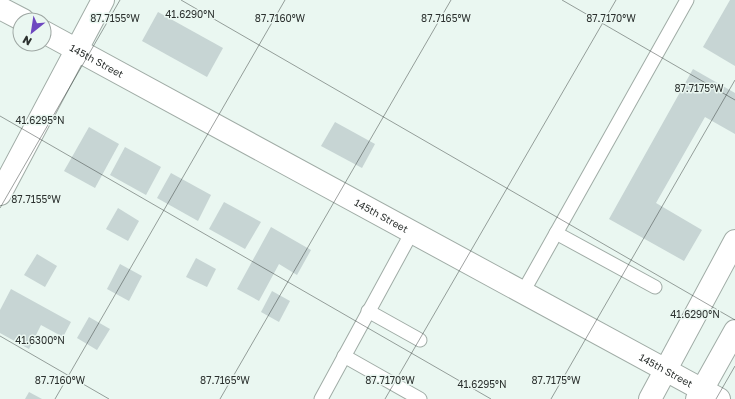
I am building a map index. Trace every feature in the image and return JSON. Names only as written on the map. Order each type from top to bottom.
[{"type":"street","points":[[0,194],[103,0]]},
{"type":"street","points":[[0,8],[12,14]]},
{"type":"street","name":"145th Street","points":[[52,36],[666,369],[706,396]]},
{"type":"street","points":[[650,399],[735,241]]},
{"type":"street","points":[[706,396],[733,340]]},
{"type":"lane","points":[[523,292],[687,0]]},
{"type":"lane","points":[[321,399],[412,232]]},
{"type":"lane","points":[[556,233],[655,286]]},
{"type":"lane","points":[[368,311],[420,340]]},
{"type":"lane","points":[[344,356],[420,399]]},
{"type":"building","points":[[730,0],[735,0],[735,66],[703,47]]},
{"type":"building","points":[[158,12],[223,48],[207,77],[142,41]]},
{"type":"building","points":[[693,69],[735,93],[735,134],[705,117],[656,203],[702,230],[684,261],[609,219]]},
{"type":"building","points":[[335,122],[375,144],[362,168],[321,146]]},
{"type":"building","points":[[89,127],[119,144],[95,188],[64,171]]},
{"type":"building","points":[[125,147],[161,167],[146,195],[110,175]]},
{"type":"building","points":[[171,173],[211,195],[198,221],[157,198]]},
{"type":"building","points":[[224,202],[261,222],[245,249],[209,229]]},
{"type":"building","points":[[118,208],[139,221],[128,241],[106,229]]},
{"type":"building","points":[[271,227],[311,250],[297,275],[279,264],[259,301],[237,289]]},
{"type":"building","points":[[37,254],[57,266],[45,287],[24,275]]},
{"type":"building","points":[[196,258],[216,269],[207,287],[186,277]]},
{"type":"building","points":[[120,264],[142,276],[129,301],[107,289]]},
{"type":"building","points":[[11,289],[71,322],[63,337],[41,325],[29,349],[0,333],[0,310]]},
{"type":"building","points":[[272,291],[290,301],[279,322],[261,312]]},
{"type":"building","points":[[89,317],[110,329],[97,350],[77,338]]},
{"type":"building","points":[[29,392],[42,399],[25,399]]}]
